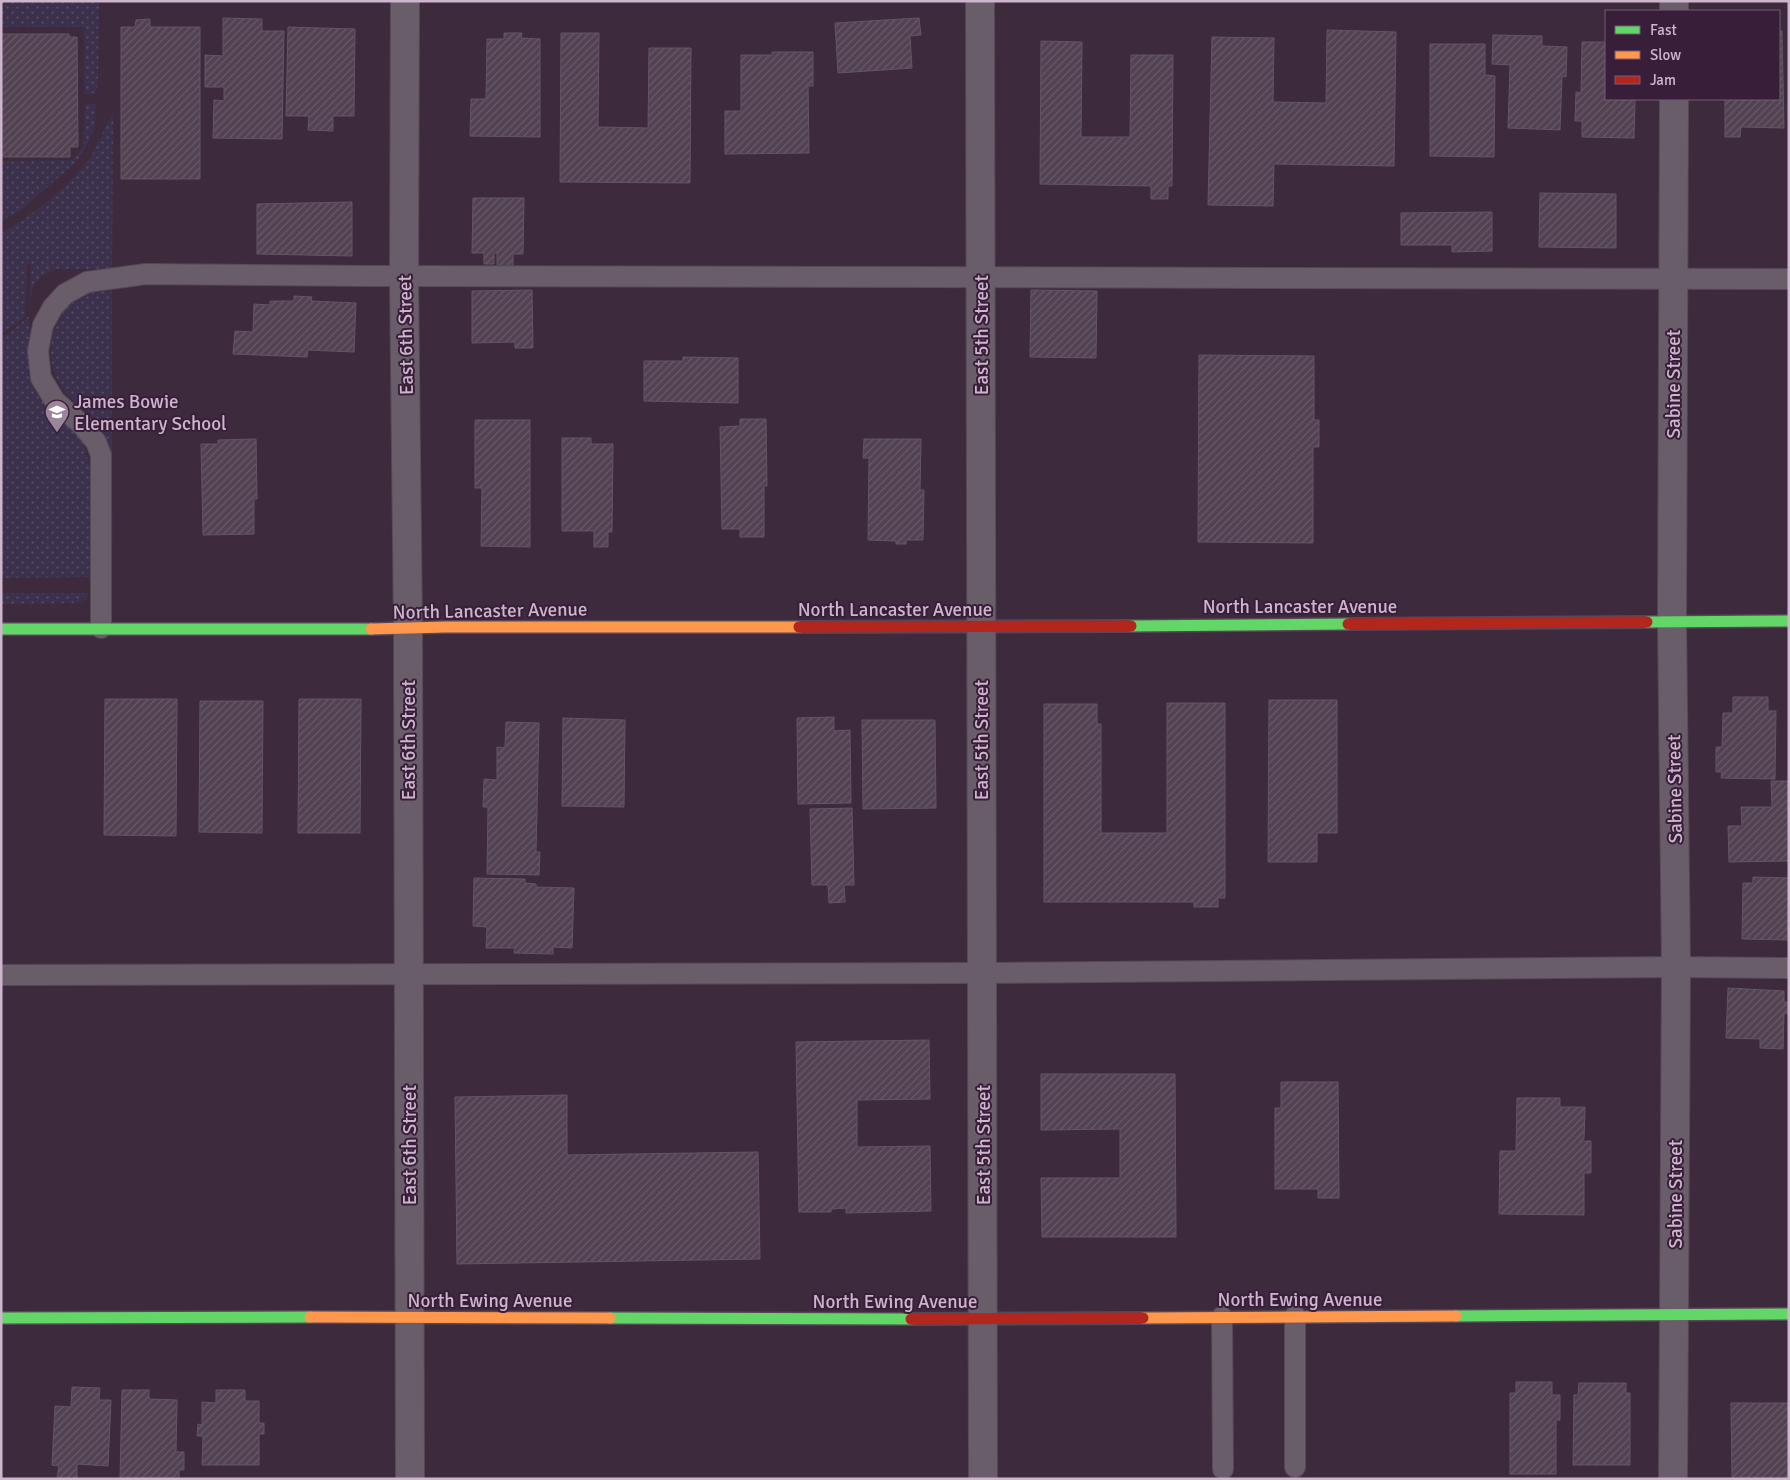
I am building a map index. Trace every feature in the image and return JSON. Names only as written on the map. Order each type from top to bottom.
[{"type":"street","name":"East 6th Street","points":[[405,1],[404,276],[408,628],[410,1479]]},
{"type":"street","name":"East 5th Street","points":[[980,1],[983,1479]]},
{"type":"street","name":"Sabine Street","points":[[1673,1479],[1676,966],[1672,621],[1674,100]]},
{"type":"street","name":"North Lancaster Avenue","points":[[1,630],[101,628],[981,627],[1789,621]]},
{"type":"street","name":"North Ewing Avenue","points":[[1,1318],[983,1318],[1789,1314]]},
{"type":"lane","points":[[101,628],[101,456],[96,442],[82,425],[55,401],[41,378],[38,351],[43,325],[53,307],[65,294],[87,282],[146,274],[1674,280],[1789,278]]},
{"type":"lane","points":[[1,974],[982,973],[1676,966],[1789,968]]},
{"type":"lane","points":[[1295,1316],[1295,1467]]},
{"type":"lane","points":[[1222,1317],[1223,1468]]},
{"type":"shaded area","points":[[1,1],[99,1],[98,85],[95,93],[84,94],[84,27],[1,27]]},
{"type":"shaded area","points":[[85,104],[96,104],[95,125],[87,145],[76,162],[20,211],[1,221],[1,161],[73,160],[83,147]]},
{"type":"shaded area","points":[[113,113],[112,269],[56,269],[41,276],[32,288],[29,316],[31,264],[27,264],[25,317],[1,334],[1,233],[45,204],[74,177],[92,155]]},
{"type":"shaded area","points":[[112,287],[112,498],[110,452],[105,434],[88,412],[63,390],[57,380],[51,358],[51,348],[56,326],[65,309],[83,295],[97,289]]},
{"type":"shaded area","points":[[29,316],[30,357],[59,417],[82,439],[91,470],[93,523],[90,577],[1,578],[1,340]]},
{"type":"shaded area","points":[[1,593],[88,593],[86,599],[78,603],[1,604]]},
{"type":"building","points":[[223,18],[262,19],[262,31],[284,31],[282,139],[213,138],[214,100],[224,101],[224,87],[205,87],[205,55],[223,56]]},
{"type":"building","points":[[919,18],[921,35],[910,36],[912,68],[838,73],[835,23]]},
{"type":"building","points":[[150,19],[150,27],[200,27],[200,179],[121,179],[121,27],[135,27],[136,20]]},
{"type":"building","points":[[288,27],[355,29],[354,116],[333,116],[333,131],[308,130],[309,116],[286,116]]},
{"type":"building","points":[[1327,30],[1396,32],[1394,166],[1274,164],[1273,206],[1208,205],[1212,37],[1274,38],[1273,102],[1326,103]]},
{"type":"building","points":[[1780,31],[1782,31],[1784,128],[1741,127],[1740,137],[1725,137],[1725,100],[1780,100]]},
{"type":"building","points":[[504,33],[522,33],[521,38],[540,39],[540,137],[470,136],[471,99],[486,99],[487,39],[504,39]]},
{"type":"building","points":[[561,33],[599,33],[598,127],[648,128],[649,48],[691,48],[690,183],[560,182]]},
{"type":"building","points":[[1,34],[69,34],[69,37],[77,37],[78,147],[70,147],[70,157],[1,157]]},
{"type":"building","points":[[1493,35],[1542,36],[1542,46],[1567,47],[1566,77],[1562,76],[1560,130],[1508,128],[1510,65],[1492,64]]},
{"type":"building","points":[[1041,41],[1082,42],[1081,137],[1130,137],[1131,55],[1173,55],[1172,186],[1168,186],[1168,199],[1151,199],[1151,186],[1040,184]]},
{"type":"building","points":[[1582,42],[1605,42],[1605,100],[1635,100],[1634,138],[1582,137],[1582,121],[1575,121],[1576,92],[1581,93]]},
{"type":"building","points":[[1430,44],[1485,44],[1485,75],[1495,76],[1494,157],[1430,156]]},
{"type":"building","points":[[772,52],[813,52],[813,86],[808,86],[809,153],[725,154],[725,111],[741,111],[741,55],[772,55]]},
{"type":"building","points":[[1540,193],[1616,194],[1616,248],[1539,247]]},
{"type":"building","points":[[473,198],[524,198],[523,254],[513,254],[513,266],[497,265],[497,253],[494,253],[494,264],[484,264],[484,253],[472,253]]},
{"type":"building","points":[[352,202],[352,256],[257,254],[257,204]]},
{"type":"building","points":[[1492,212],[1492,251],[1452,252],[1452,245],[1401,245],[1401,213]]},
{"type":"building","points":[[532,290],[533,348],[515,348],[515,342],[472,343],[472,291]]},
{"type":"building","points":[[1031,290],[1097,291],[1096,358],[1030,357]]},
{"type":"building","points":[[294,296],[312,297],[311,301],[356,303],[354,352],[308,350],[307,357],[233,354],[235,331],[253,332],[254,304],[270,305],[270,301],[294,301]]},
{"type":"building","points":[[1199,355],[1314,356],[1314,420],[1319,420],[1319,447],[1313,447],[1313,543],[1198,542]]},
{"type":"building","points":[[683,357],[738,358],[738,403],[644,401],[644,361],[683,361]]},
{"type":"building","points":[[740,419],[766,419],[767,486],[764,486],[764,537],[740,537],[740,529],[722,529],[720,427],[740,426]]},
{"type":"building","points":[[475,420],[530,420],[530,547],[481,546],[482,488],[475,488]]},
{"type":"building","points":[[562,438],[591,438],[591,444],[613,444],[612,532],[608,532],[608,547],[594,547],[594,531],[562,531]]},
{"type":"building","points":[[256,439],[257,499],[254,499],[254,534],[203,535],[201,444],[218,444],[218,440]]},
{"type":"building","points":[[864,439],[921,439],[920,490],[924,490],[923,540],[906,540],[906,544],[896,544],[896,541],[868,540],[869,458],[863,458]]},
{"type":"building","points":[[1733,697],[1768,697],[1768,711],[1776,711],[1775,779],[1721,778],[1722,772],[1716,772],[1716,747],[1722,747],[1723,713],[1733,713]]},
{"type":"building","points":[[105,699],[177,699],[176,836],[104,835]]},
{"type":"building","points":[[299,699],[361,699],[360,833],[298,833]]},
{"type":"building","points":[[1269,700],[1337,700],[1337,833],[1317,833],[1317,862],[1268,862]]},
{"type":"building","points":[[200,701],[263,701],[262,833],[199,832]]},
{"type":"building","points":[[1167,703],[1225,703],[1225,898],[1218,898],[1218,907],[1194,907],[1194,902],[1044,902],[1044,704],[1097,704],[1097,724],[1101,724],[1101,833],[1167,833]]},
{"type":"building","points":[[834,717],[834,731],[850,730],[851,803],[798,804],[797,718]]},
{"type":"building","points":[[563,718],[625,720],[624,807],[562,806]]},
{"type":"building","points":[[862,720],[935,720],[936,808],[863,809]]},
{"type":"building","points":[[506,722],[539,723],[536,852],[540,852],[539,875],[487,874],[488,807],[483,807],[484,779],[497,780],[497,747],[505,748]]},
{"type":"building","points":[[1771,781],[1789,781],[1789,861],[1729,862],[1728,826],[1742,826],[1741,807],[1772,807]]},
{"type":"building","points":[[852,808],[854,885],[844,885],[845,902],[829,903],[828,885],[812,885],[810,809]]},
{"type":"building","points":[[1753,877],[1789,878],[1789,940],[1742,939],[1743,883],[1753,883]]},
{"type":"building","points":[[474,878],[525,879],[525,883],[536,884],[536,887],[574,888],[572,948],[553,947],[553,954],[514,953],[515,948],[486,948],[487,927],[473,926]]},
{"type":"building","points":[[1728,988],[1784,991],[1784,1002],[1789,1002],[1789,1014],[1784,1013],[1783,1049],[1760,1048],[1760,1039],[1726,1038]]},
{"type":"building","points":[[929,1040],[930,1099],[857,1100],[857,1147],[930,1146],[931,1211],[846,1213],[846,1208],[831,1209],[831,1212],[799,1212],[796,1042]]},
{"type":"building","points":[[1041,1074],[1175,1074],[1176,1237],[1042,1237],[1041,1178],[1120,1178],[1120,1129],[1041,1130]]},
{"type":"building","points":[[1281,1082],[1338,1082],[1339,1198],[1318,1198],[1318,1189],[1275,1189],[1275,1108],[1281,1108]]},
{"type":"building","points":[[567,1095],[567,1155],[758,1152],[760,1259],[457,1264],[455,1097]]},
{"type":"building","points":[[1517,1098],[1560,1098],[1560,1107],[1585,1107],[1584,1139],[1580,1141],[1591,1141],[1591,1173],[1584,1173],[1584,1215],[1499,1214],[1500,1151],[1516,1151]]},
{"type":"building","points":[[1516,1382],[1552,1382],[1552,1395],[1560,1395],[1560,1420],[1556,1420],[1556,1474],[1510,1474],[1510,1393],[1516,1393]]},
{"type":"building","points":[[1579,1383],[1626,1383],[1626,1393],[1630,1393],[1630,1465],[1573,1465],[1574,1395],[1578,1395]]},
{"type":"building","points":[[72,1387],[100,1388],[99,1400],[111,1400],[108,1466],[77,1464],[77,1479],[57,1479],[59,1466],[52,1465],[55,1406],[71,1407]]},
{"type":"building","points":[[122,1390],[149,1390],[149,1399],[177,1400],[176,1452],[184,1452],[184,1470],[179,1470],[179,1479],[120,1479]]},
{"type":"building","points":[[216,1390],[245,1390],[245,1401],[259,1401],[259,1423],[264,1423],[264,1434],[259,1434],[259,1465],[202,1465],[203,1436],[197,1436],[198,1424],[202,1425],[202,1402],[216,1403]]},
{"type":"building","points":[[1731,1403],[1789,1403],[1789,1479],[1732,1479]]},
{"type":"traffic: fast","points":[[1647,622],[1789,621]]},
{"type":"traffic: fast","points":[[1131,626],[1348,624]]},
{"type":"traffic: fast","points":[[1,629],[371,629]]},
{"type":"traffic: fast","points":[[1456,1316],[1789,1314]]},
{"type":"traffic: fast","points":[[1,1318],[310,1317]]},
{"type":"traffic: fast","points":[[610,1318],[911,1319]]},
{"type":"traffic: slow","points":[[371,629],[446,627],[799,627]]},
{"type":"traffic: slow","points":[[1143,1318],[1456,1316]]},
{"type":"traffic: slow","points":[[310,1317],[610,1318]]},
{"type":"traffic: jam","points":[[1348,624],[1647,622]]},
{"type":"traffic: jam","points":[[799,627],[1131,626]]},
{"type":"traffic: jam","points":[[911,1319],[1143,1318]]},
{"type":"place","name":"James Bowie Elementary School","points":[[57,433]]}]
